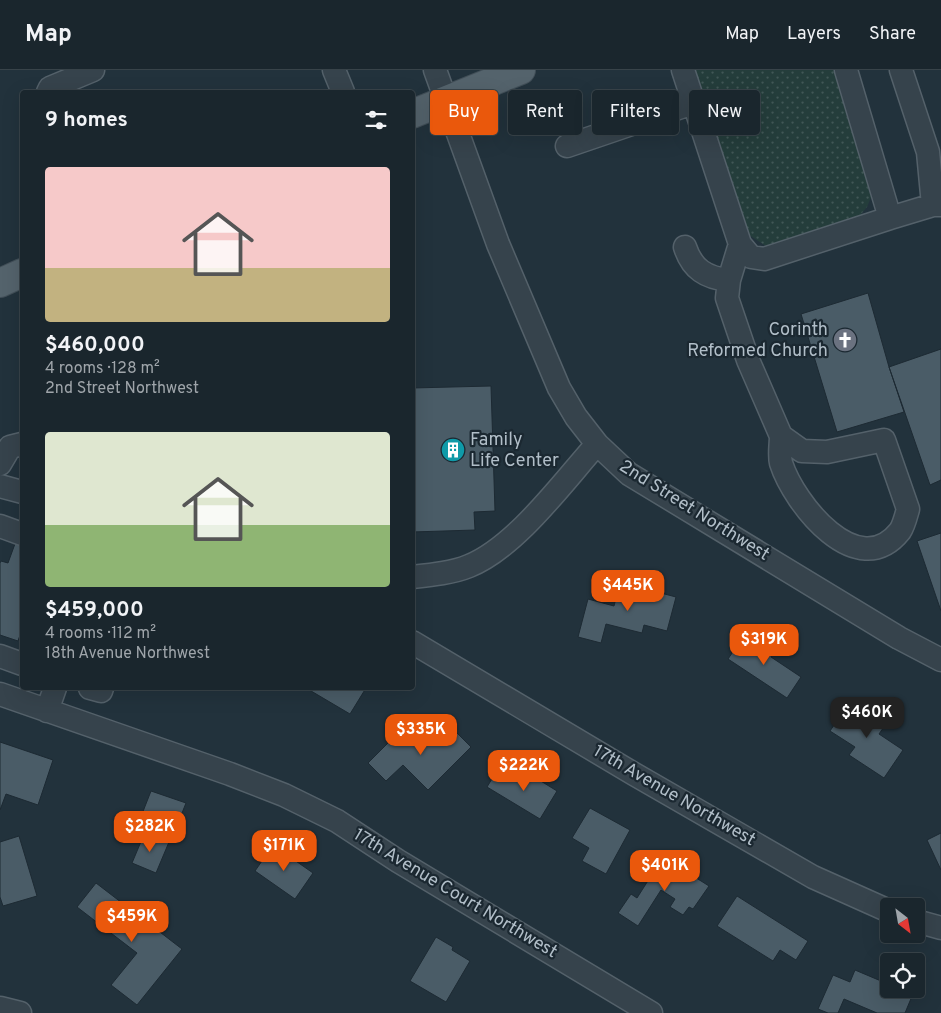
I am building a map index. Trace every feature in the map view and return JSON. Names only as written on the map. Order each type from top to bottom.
[{"type":"main road","points":[[473,90],[521,70]]},
{"type":"main road","points":[[415,113],[430,107]]},
{"type":"main road","points":[[0,283],[20,274]]},
{"type":"street","points":[[50,83],[93,70]]},
{"type":"street","points":[[334,70],[343,90]]},
{"type":"street","name":"2nd Street Northwest","points":[[435,70],[442,90]]},
{"type":"street","points":[[683,70],[689,90]]},
{"type":"street","points":[[846,70],[890,218]]},
{"type":"street","points":[[704,135],[740,244],[751,257],[764,259],[890,218],[937,205],[928,152],[901,70]]},
{"type":"street","points":[[567,146],[689,104]]},
{"type":"street","name":"2nd Street Northwest","points":[[458,135],[498,244],[559,388],[576,417],[597,444],[629,474],[900,638],[941,660]]},
{"type":"street","points":[[740,244],[729,280],[727,298],[732,318],[780,436],[781,462],[792,487],[806,510],[831,534],[855,548],[884,546],[901,530],[908,509],[884,440],[827,452],[802,450],[780,436]]},
{"type":"street","points":[[685,247],[689,259],[698,271],[714,279],[729,280]]},
{"type":"street","points":[[0,464],[10,447],[20,444]]},
{"type":"street","points":[[415,576],[469,566],[493,554],[521,528],[597,444]]},
{"type":"street","points":[[0,486],[20,491]]},
{"type":"street","points":[[0,526],[20,533]]},
{"type":"street","name":"17th Avenue Northwest","points":[[415,644],[634,774],[813,877],[880,907]]},
{"type":"street","points":[[0,656],[20,663]]},
{"type":"street","points":[[48,711],[54,690]]},
{"type":"street","name":"17th Avenue Court Northwest","points":[[0,694],[230,774],[284,795],[337,820],[398,861],[651,1013]]},
{"type":"street","points":[[925,924],[941,928]]},
{"type":"street","points":[[0,1008],[20,1013]]},
{"type":"green space","points":[[695,70],[839,70],[876,185],[867,207],[856,220],[766,246],[749,235],[742,224],[715,135],[760,135],[760,90],[701,90]]},
{"type":"building","name":"Corinth Reformed Church","points":[[868,293],[904,412],[837,432],[801,314]]},
{"type":"building","points":[[941,349],[941,480],[930,485],[889,367]]},
{"type":"building","name":"Family Life Center","points":[[491,386],[495,511],[474,512],[475,530],[415,532],[415,388]]},
{"type":"building","points":[[941,533],[941,611],[917,541]]},
{"type":"building","points":[[16,541],[20,543],[20,635],[18,641],[0,635],[0,563],[1,561],[8,563]]},
{"type":"building","points":[[621,578],[643,584],[642,588],[676,597],[667,631],[644,625],[642,633],[606,624],[601,643],[578,637],[588,599],[614,606]]},
{"type":"building","points":[[745,634],[773,654],[771,657],[801,677],[787,698],[728,659]]},
{"type":"building","points":[[309,690],[365,690],[350,714]]},
{"type":"building","points":[[851,700],[886,724],[879,734],[903,750],[884,778],[849,755],[855,747],[830,731]]},
{"type":"building","points":[[448,724],[471,747],[428,790],[403,765],[386,781],[368,763],[402,729],[423,749]]},
{"type":"building","points":[[0,742],[53,760],[38,805],[6,794],[0,810]]},
{"type":"building","points":[[498,769],[517,780],[523,770],[557,791],[540,819],[487,787]]},
{"type":"building","points":[[151,791],[186,803],[176,828],[142,814]]},
{"type":"building","points":[[590,808],[630,830],[606,874],[582,861],[589,848],[572,838]]},
{"type":"building","points":[[145,832],[169,842],[156,873],[132,863]]},
{"type":"building","points":[[941,833],[941,870],[927,840]]},
{"type":"building","points":[[19,836],[37,896],[3,906],[0,897],[0,842]]},
{"type":"building","points":[[273,845],[313,873],[295,899],[255,871]]},
{"type":"building","points":[[663,857],[709,886],[693,909],[689,907],[683,915],[670,907],[675,899],[661,890],[638,926],[618,913],[631,894],[637,898]]},
{"type":"building","points":[[96,883],[182,949],[137,1005],[111,985],[137,953],[77,907]]},
{"type":"building","points":[[737,896],[808,941],[796,960],[780,950],[773,961],[717,926]]},
{"type":"building","points":[[436,937],[453,947],[452,950],[470,961],[446,1002],[410,981]]},
{"type":"building","points":[[855,970],[880,981],[880,998],[911,998],[905,1013],[877,1013],[844,999],[838,1013],[828,1013],[818,1009],[833,975],[850,982]]},
{"type":"place","name":"Corinth Reformed Church","points":[[845,340]]},
{"type":"place","name":"Family Life Center","points":[[453,450]]}]
